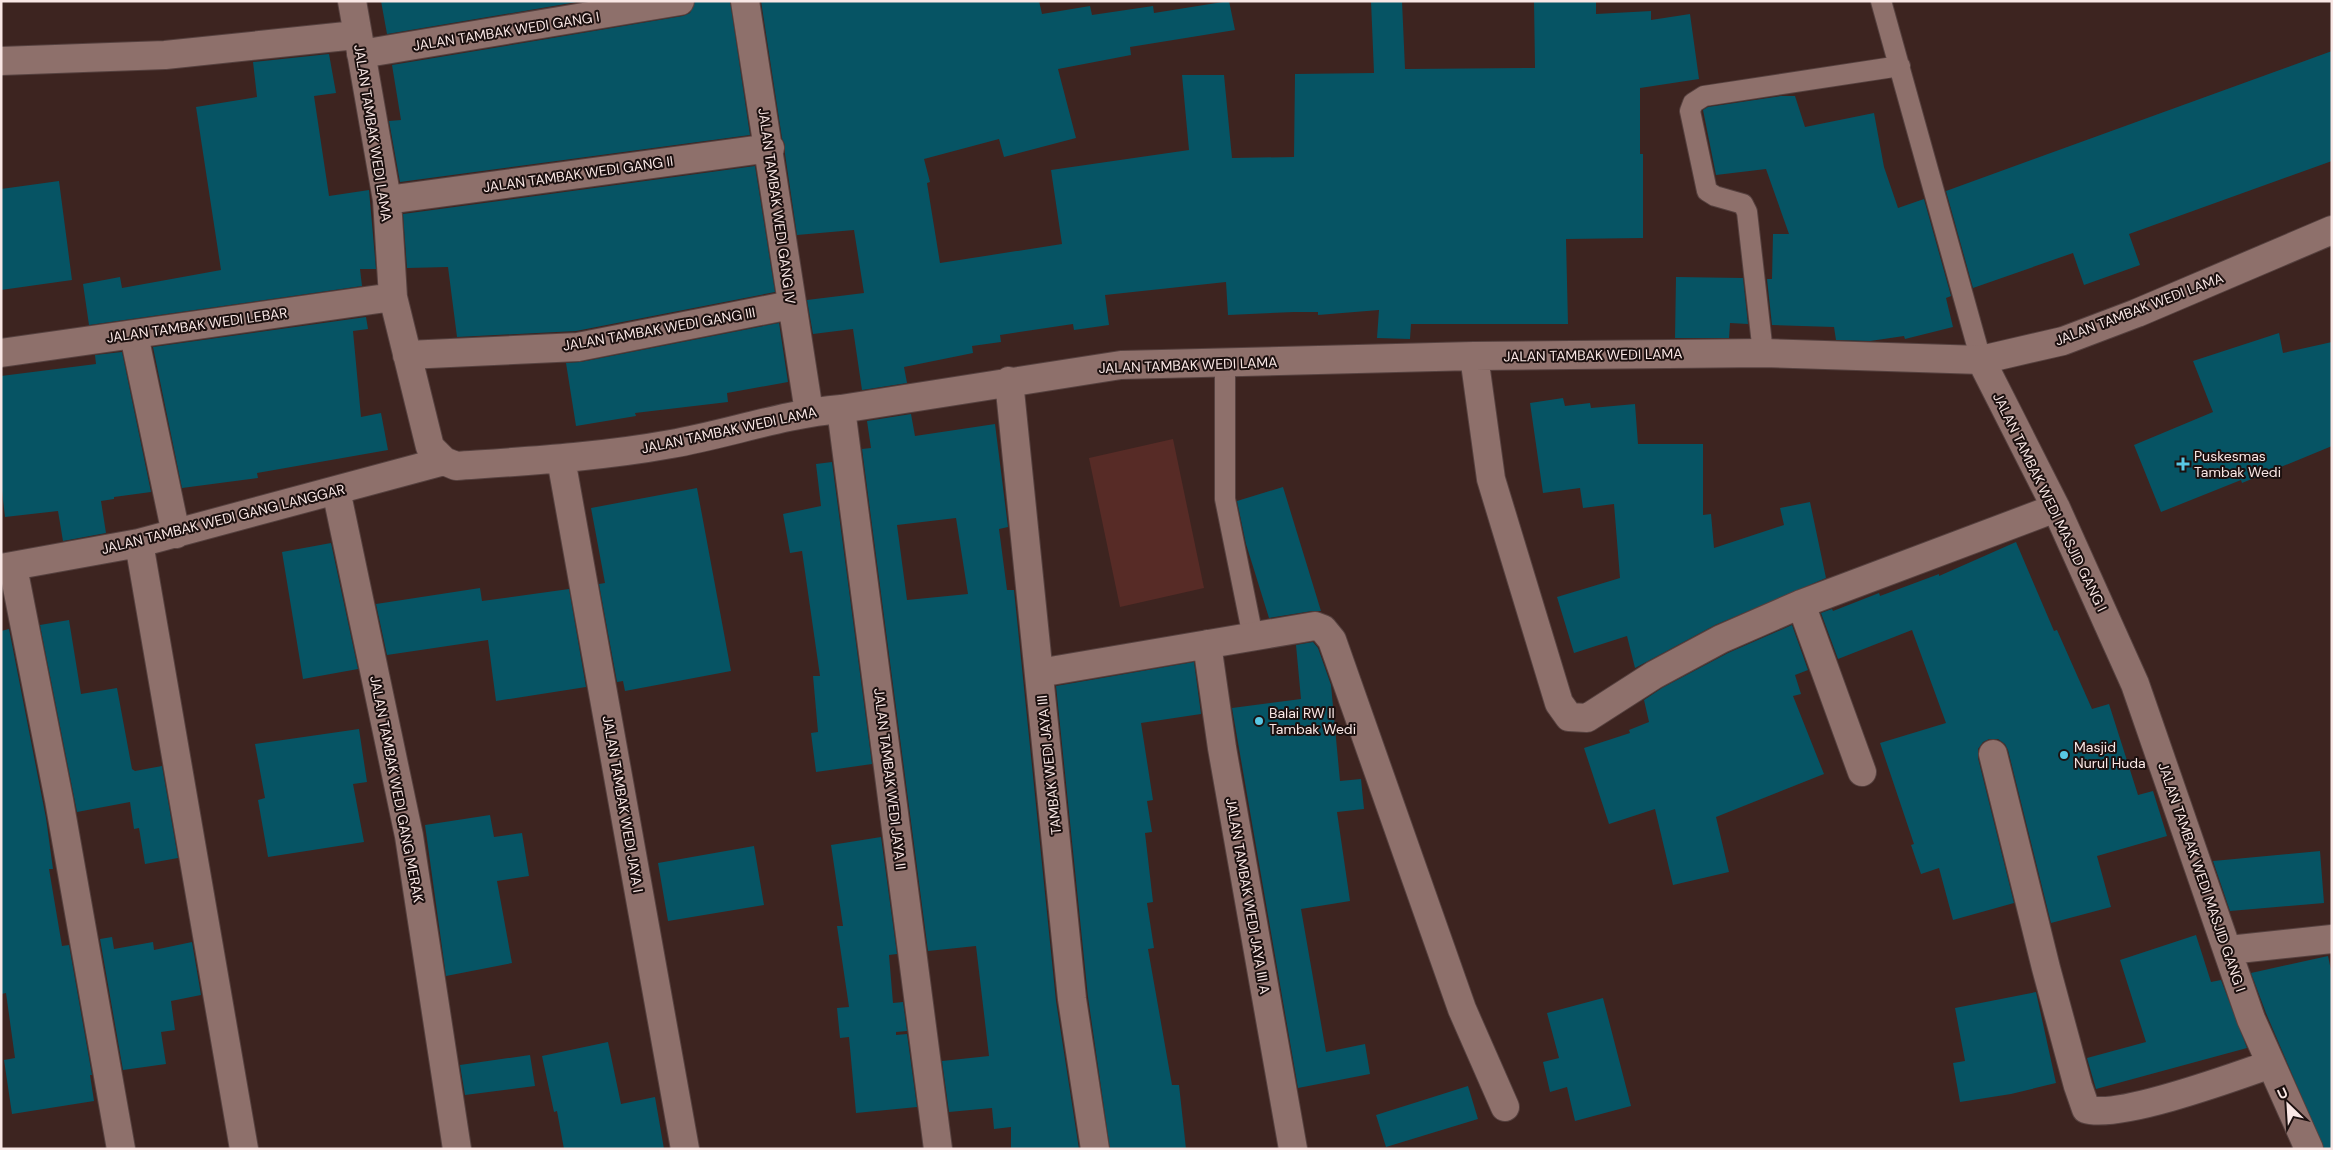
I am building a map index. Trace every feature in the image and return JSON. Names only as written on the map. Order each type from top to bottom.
[{"type":"street","name":"JALAN TAMBAK WEDI LAMA","points":[[352,1],[387,200],[393,297],[430,447],[444,462],[456,466],[562,459],[671,444],[809,412],[841,409],[1009,381],[1121,365],[1474,356],[1763,353],[1981,360],[2064,341],[2137,313],[2332,230]]},
{"type":"street","name":"JALAN TAMBAK WEDI GANG I","points":[[1,61],[165,56],[359,44],[680,1]]},
{"type":"street","name":"JALAN TAMBAK WEDI GANG IV","points":[[745,1],[770,148],[791,304],[809,412]]},
{"type":"street","name":"JALAN TAMBAK WEDI GANG II","points":[[387,200],[770,148]]},
{"type":"street","name":"JALAN TAMBAK WEDI LEBAR","points":[[1,353],[393,297]]},
{"type":"street","name":"JALAN TAMBAK WEDI GANG III","points":[[407,355],[578,347],[791,304]]},
{"type":"street","points":[[134,334],[176,534]]},
{"type":"street","points":[[1474,356],[1491,480],[1559,703],[1569,717],[1588,718],[1654,675],[1721,639],[1801,604],[2056,508]]},
{"type":"street","name":"JALAN TAMBAK WEDI MASJID GANG I","points":[[1981,360],[2056,508],[2135,684],[2252,1019],[2309,1149]]},
{"type":"street","name":"TAMBAK WEDI JAYA III","points":[[1009,381],[1072,998],[1095,1149]]},
{"type":"street","name":"JALAN TAMBAK WEDI JAYA II","points":[[841,409],[938,1149]]},
{"type":"street","name":"JALAN TAMBAK WEDI JAYA I","points":[[562,459],[685,1149]]},
{"type":"street","name":"JALAN TAMBAK WEDI GANG LANGGAR","points":[[7,567],[140,543],[444,462]]},
{"type":"street","name":"JALAN TAMBAK WEDI GANG MERAK","points":[[336,490],[409,836],[457,1149]]},
{"type":"street","points":[[140,543],[244,1149]]},
{"type":"street","points":[[7,567],[59,800],[121,1149]]},
{"type":"street","points":[[1801,604],[1862,772]]},
{"type":"street","points":[[1039,673],[1315,626],[1323,629],[1332,640],[1462,1009],[1505,1107]]},
{"type":"street","name":"JALAN TAMBAK WEDI JAYA III A","points":[[1207,644],[1222,748],[1293,1149]]},
{"type":"street","points":[[1993,754],[2046,968],[2086,1109],[2093,1111],[2130,1106],[2208,1087],[2271,1064]]},
{"type":"street","points":[[2229,950],[2332,939]]},
{"type":"lane","points":[[1881,1],[1981,360]]},
{"type":"lane","points":[[1763,353],[1748,212],[1743,204],[1715,196],[1707,191],[1690,111],[1693,103],[1704,96],[1900,66]]},
{"type":"lane","points":[[1225,362],[1225,500],[1253,637]]},
{"type":"shaded area","points":[[1173,439],[1204,588],[1120,607],[1089,458]]},
{"type":"building","points":[[381,1],[583,1],[387,34]]},
{"type":"building","points":[[695,1],[730,1],[750,135],[400,182],[389,121],[401,120],[392,65],[683,16],[690,13]]},
{"type":"building","points":[[761,1],[1039,1],[1042,14],[1090,6],[1092,15],[1153,6],[1154,13],[1229,1],[1235,30],[1130,47],[1131,55],[1058,69],[1076,138],[1004,157],[999,139],[924,159],[930,182],[927,183],[940,263],[1062,244],[1051,170],[1189,150],[1182,75],[1224,75],[1232,158],[1294,157],[1295,74],[1374,73],[1371,1],[1402,1],[1405,69],[1535,68],[1534,1],[1596,1],[1596,14],[1651,11],[1651,20],[1690,14],[1699,79],[1640,88],[1640,154],[1643,154],[1643,238],[1566,239],[1568,324],[1411,324],[1410,339],[1377,338],[1379,310],[1318,315],[1318,312],[1294,312],[1228,315],[1226,282],[1105,295],[1109,325],[1074,330],[1073,324],[1000,335],[1001,342],[972,346],[973,353],[904,367],[907,383],[862,390],[853,329],[813,334],[807,300],[864,293],[854,230],[797,235],[785,145],[782,138]]},
{"type":"building","points":[[2332,51],[2332,161],[2129,234],[2140,265],[2084,285],[2073,253],[1973,288],[1946,191]]},
{"type":"building","points":[[329,54],[336,93],[314,96],[329,196],[369,190],[376,269],[360,269],[362,286],[89,325],[83,284],[120,277],[122,288],[221,270],[196,107],[257,97],[253,62]]},
{"type":"building","points":[[1781,96],[1795,96],[1805,127],[1874,113],[1884,167],[1898,208],[1924,199],[1951,296],[1946,298],[1953,327],[1905,339],[1904,336],[1870,341],[1836,340],[1834,327],[1772,325],[1767,279],[1772,279],[1773,234],[1789,234],[1766,169],[1716,175],[1703,110],[1708,107]]},
{"type":"building","points":[[755,166],[775,292],[576,331],[457,337],[448,267],[407,268],[403,214]]},
{"type":"building","points":[[59,181],[72,280],[1,290],[1,189]]},
{"type":"building","points":[[1676,277],[1743,278],[1748,324],[1730,323],[1729,338],[1675,338]]},
{"type":"building","points":[[366,317],[368,329],[353,331],[361,417],[381,413],[388,450],[257,473],[258,478],[182,488],[153,347]]},
{"type":"building","points":[[779,323],[788,382],[727,393],[728,402],[635,413],[636,416],[576,426],[566,363],[581,362]]},
{"type":"building","points":[[2279,333],[2283,353],[2332,342],[2332,446],[2242,483],[2241,480],[2161,512],[2134,445],[2213,412],[2193,361]]},
{"type":"building","points":[[122,352],[151,492],[114,497],[114,499],[101,501],[106,533],[63,541],[58,511],[5,517],[1,482],[1,376],[96,364],[95,355]]},
{"type":"building","points":[[1563,398],[1565,406],[1590,403],[1591,408],[1635,404],[1638,444],[1703,444],[1703,515],[1711,514],[1714,548],[1784,525],[1780,508],[1810,502],[1826,578],[1715,625],[1635,668],[1627,636],[1574,653],[1557,597],[1620,578],[1614,504],[1583,508],[1580,488],[1543,493],[1530,403]]},
{"type":"building","points":[[911,414],[915,436],[995,424],[1008,527],[999,529],[1007,590],[1014,590],[1056,1001],[1079,1149],[1011,1149],[1011,1127],[994,1129],[992,1108],[949,1112],[942,1061],[989,1056],[976,946],[928,951],[862,449],[871,448],[867,421]],"holes":[[[956,518],[968,594],[907,600],[897,525]]]},
{"type":"building","points":[[832,462],[872,764],[816,772],[811,733],[818,732],[813,676],[820,676],[802,551],[790,553],[783,514],[821,506],[816,464]]},
{"type":"building","points":[[1283,487],[1321,611],[1269,618],[1246,544],[1237,501]]},
{"type":"building","points":[[697,488],[731,671],[625,691],[623,681],[617,682],[599,584],[605,583],[591,508]]},
{"type":"building","points":[[2016,542],[2054,631],[2057,630],[2092,709],[2109,704],[2138,795],[2153,791],[2167,836],[2097,856],[2111,907],[2051,923],[2008,750],[2005,744],[1998,739],[1989,739],[1983,742],[1978,749],[1978,758],[2014,903],[1953,920],[1939,868],[1921,874],[1911,845],[1914,844],[1880,743],[1946,723],[1912,630],[1838,659],[1821,613],[1832,609],[1833,611],[1879,593],[1880,596],[1939,574],[1939,576]]},
{"type":"building","points":[[331,543],[358,669],[303,679],[282,552]]},
{"type":"building","points":[[480,588],[482,601],[569,589],[586,687],[496,701],[488,640],[387,655],[376,604]]},
{"type":"building","points":[[69,620],[81,694],[117,688],[132,769],[135,771],[162,766],[178,858],[145,864],[139,828],[134,829],[130,802],[77,812],[40,625]]},
{"type":"building","points":[[1792,625],[1808,670],[1795,675],[1801,694],[1793,696],[1824,774],[1716,817],[1729,872],[1673,885],[1655,809],[1609,824],[1584,748],[1630,733],[1629,730],[1649,722],[1644,700],[1662,688],[1728,653]]},
{"type":"building","points":[[9,629],[46,818],[53,869],[49,869],[62,946],[69,945],[92,1075],[90,1075],[94,1101],[12,1114],[4,1060],[15,1058],[6,993],[1,994],[1,631]]},
{"type":"building","points":[[1313,642],[1318,648],[1331,685],[1340,781],[1361,779],[1364,809],[1337,812],[1350,901],[1301,909],[1326,1052],[1365,1044],[1370,1074],[1298,1088],[1232,708],[1301,699],[1296,645]]},
{"type":"building","points":[[1194,662],[1201,714],[1141,723],[1153,800],[1147,801],[1152,832],[1145,833],[1153,902],[1147,903],[1154,948],[1148,949],[1172,1085],[1179,1085],[1186,1149],[1110,1149],[1088,997],[1056,686]]},
{"type":"building","points":[[359,729],[367,782],[353,784],[364,842],[268,857],[258,800],[265,798],[255,744]]},
{"type":"building","points":[[490,815],[494,837],[522,833],[529,876],[497,881],[512,963],[446,976],[425,825]]},
{"type":"building","points":[[881,837],[897,954],[889,955],[893,1003],[903,1002],[907,1031],[896,1032],[896,1035],[907,1034],[917,1107],[856,1113],[849,1037],[840,1038],[837,1008],[849,1007],[837,926],[843,926],[831,845]]},
{"type":"building","points":[[754,846],[764,905],[668,921],[658,863]]},
{"type":"building","points":[[2320,851],[2324,903],[2230,911],[2213,861]]},
{"type":"building","points":[[2196,935],[2211,982],[2221,980],[2247,1048],[2096,1089],[2087,1058],[2146,1042],[2120,960]]},
{"type":"building","points":[[112,937],[114,949],[153,942],[154,950],[192,942],[201,995],[171,1001],[175,1030],[161,1032],[166,1064],[123,1070],[100,939]]},
{"type":"building","points":[[2328,956],[2332,975],[2332,1149],[2324,1149],[2251,973]]},
{"type":"building","points":[[2036,992],[2056,1083],[2011,1094],[1960,1102],[1953,1063],[1965,1061],[1955,1008]]},
{"type":"building","points":[[1603,998],[1631,1106],[1575,1121],[1567,1087],[1550,1092],[1543,1062],[1559,1058],[1547,1013]]},
{"type":"building","points":[[608,1042],[621,1104],[655,1097],[664,1149],[564,1149],[557,1111],[554,1112],[542,1056]]},
{"type":"building","points":[[530,1055],[535,1086],[465,1095],[460,1065]]},
{"type":"building","points":[[1468,1086],[1478,1119],[1386,1147],[1376,1115]]},
{"type":"place","name":"Puskesmas Tambak Wedi","points":[[2183,464]]},
{"type":"place","name":"Balai RW II Tambak Wedi","points":[[1259,721]]},
{"type":"place","name":"Masjid Nurul Huda","points":[[2064,755]]}]
